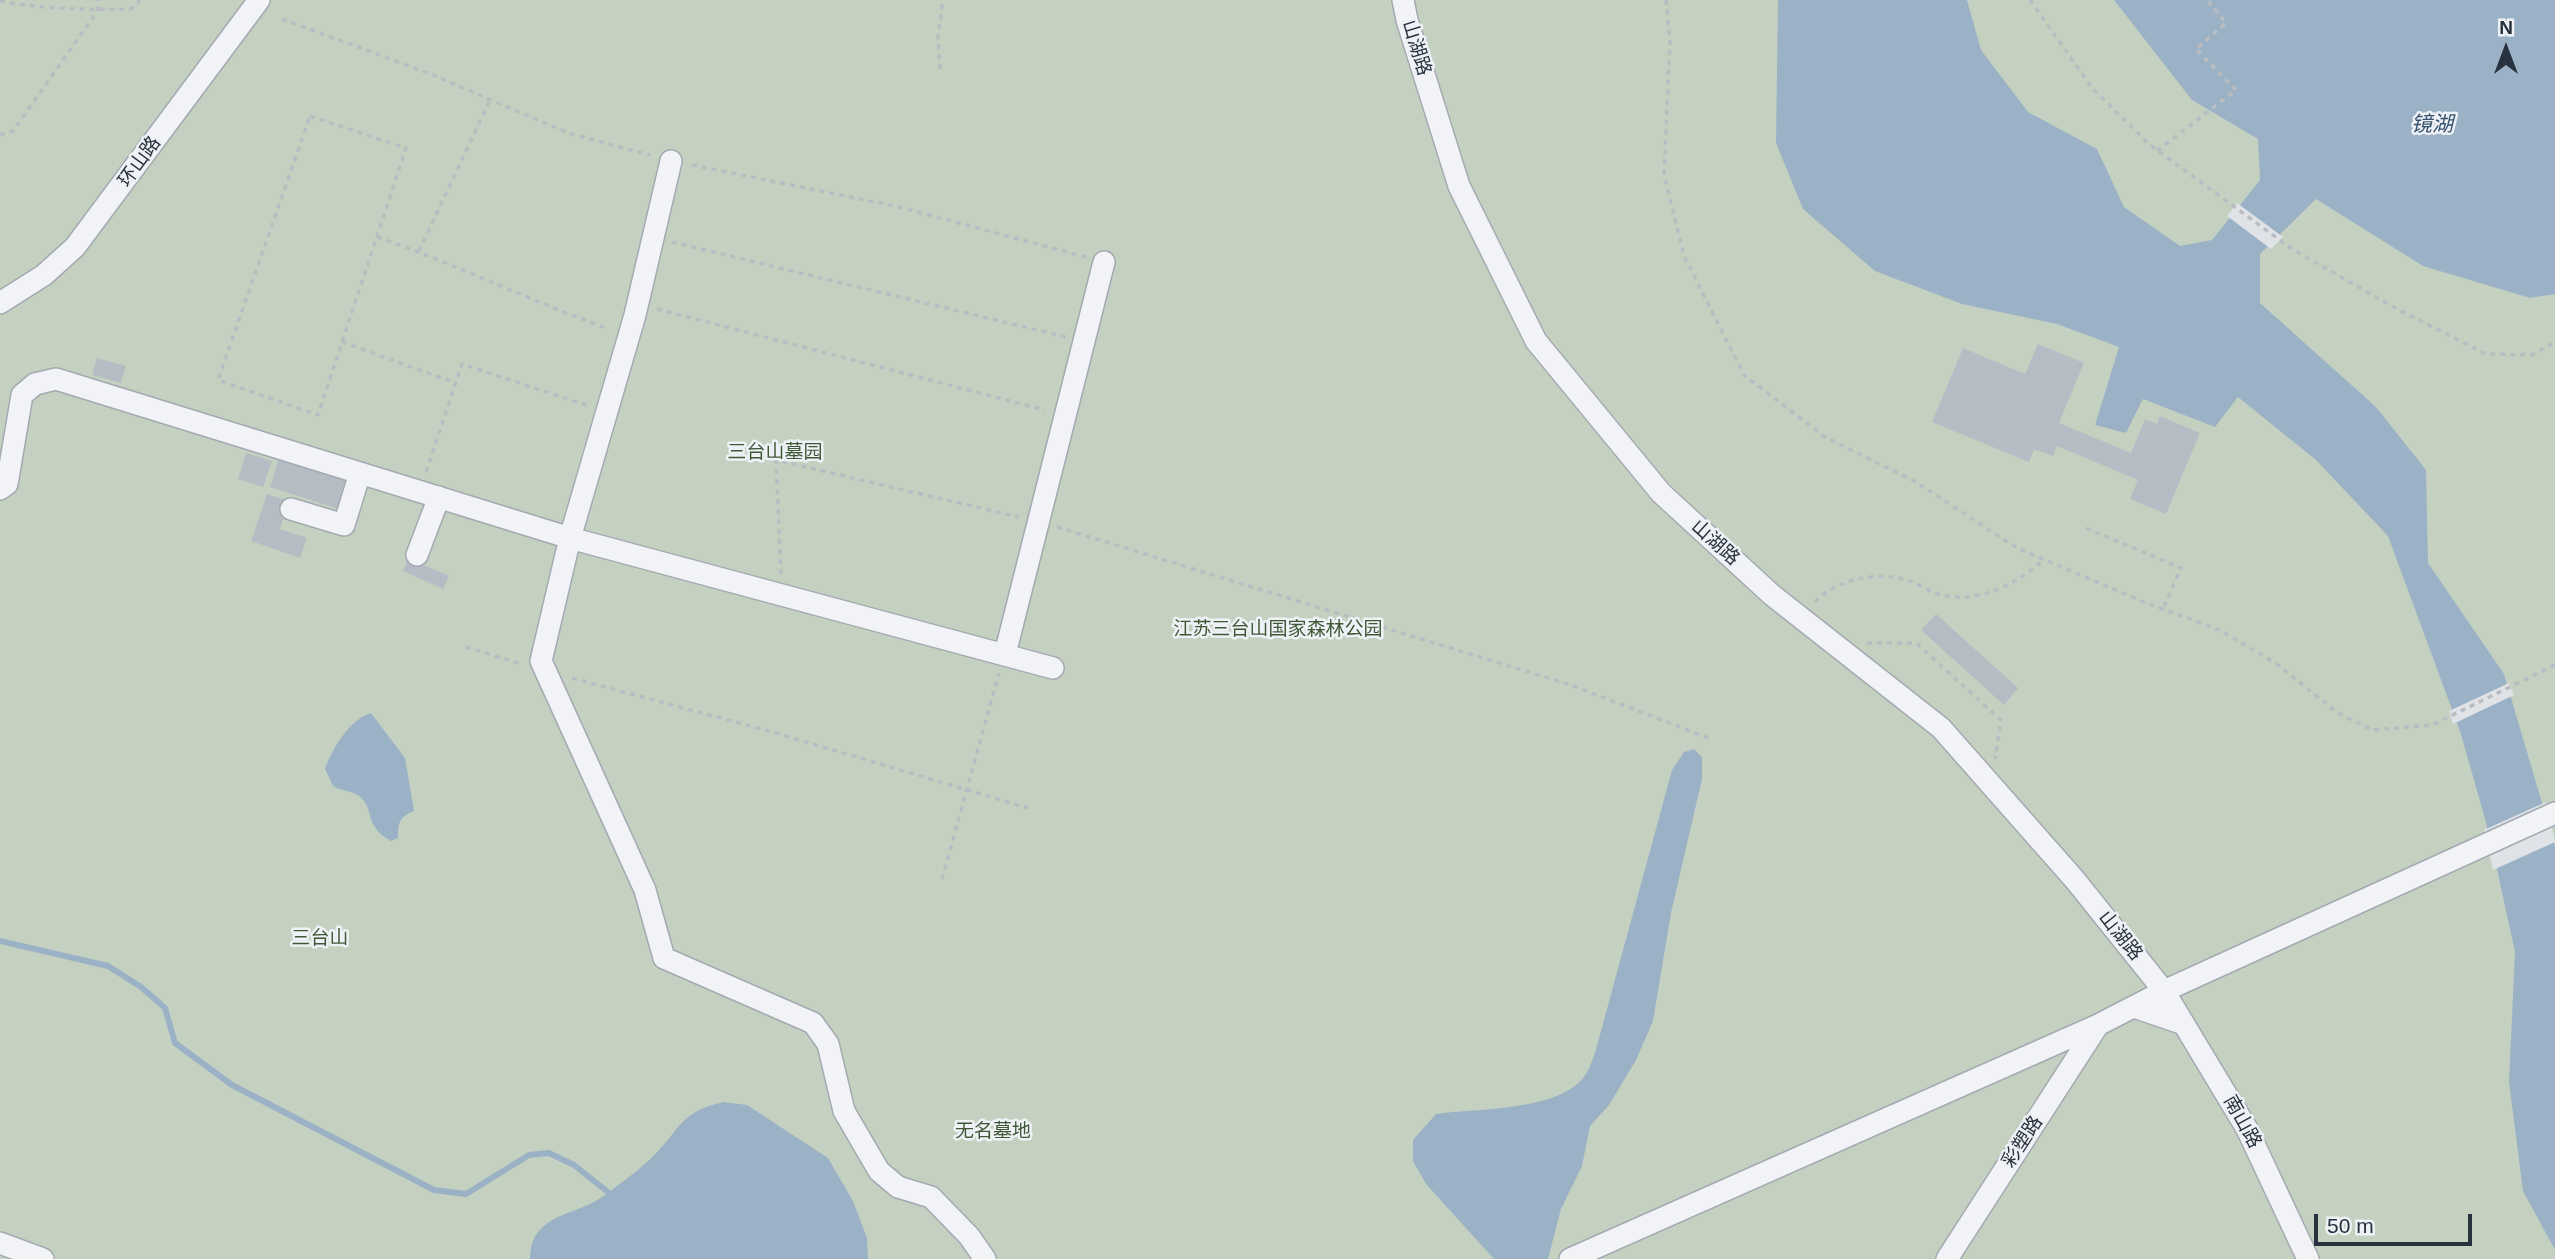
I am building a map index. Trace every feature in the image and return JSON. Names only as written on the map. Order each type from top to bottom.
[{"type":"street","name":"环山路","points":[[0,303],[44,275],[75,247],[259,0]]},
{"type":"street","name":"山湖路","points":[[1404,0],[1407,20],[1459,186],[1536,341],[1661,493],[1801,618],[1941,728],[2075,880],[2164,992]]},
{"type":"street","points":[[671,161],[638,304],[570,538],[541,662],[645,890],[664,958],[813,1023],[828,1044],[844,1111],[879,1171],[898,1187],[931,1197],[961,1227],[985,1259]]},
{"type":"street","points":[[1005,654],[1104,262]]},
{"type":"street","points":[[0,489],[7,484],[18,405],[22,395],[34,384],[57,379],[570,538],[1053,668]]},
{"type":"street","points":[[292,509],[344,525],[360,472]]},
{"type":"street","points":[[417,555],[430,494]]},
{"type":"street","points":[[1571,1259],[2098,1025],[2164,992],[2555,813]]},
{"type":"street","name":"南山路","points":[[2164,992],[2247,1129],[2308,1259]]},
{"type":"street","points":[[2134,1007],[2184,1024]]},
{"type":"street","name":"彩塑路","points":[[1947,1259],[2098,1025]]},
{"type":"street","points":[[0,1242],[43,1259]]},
{"type":"path","points":[[0,135],[13,131],[98,10],[97,0]]},
{"type":"path","points":[[0,1],[37,7],[98,10],[131,9],[140,0]]},
{"type":"path","points":[[940,69],[938,36],[943,0]]},
{"type":"path","points":[[1666,0],[1670,42],[1664,174],[1684,256],[1744,375],[1825,437],[1914,481],[2017,548],[2163,610],[2221,631],[2278,665],[2338,713],[2372,730],[2394,731],[2443,720],[2555,665]]},
{"type":"path","points":[[2030,0],[2093,89],[2157,151],[2292,248],[2397,309],[2486,354],[2532,355],[2555,342]]},
{"type":"path","points":[[2157,151],[2236,90],[2196,49],[2226,23],[2207,0]]},
{"type":"path","points":[[419,251],[490,100]]},
{"type":"path","points":[[310,116],[406,148],[377,237],[318,415],[218,380],[310,116]]},
{"type":"path","points":[[377,237],[460,266],[535,303],[629,336]]},
{"type":"path","points":[[653,237],[1085,342]]},
{"type":"path","points":[[638,304],[1066,416]]},
{"type":"path","points":[[342,342],[456,383]]},
{"type":"path","points":[[430,494],[462,364],[607,411]]},
{"type":"path","points":[[782,595],[776,460],[1039,522],[1571,685],[1711,739]]},
{"type":"path","points":[[2086,528],[2180,568],[2163,610]]},
{"type":"path","points":[[1801,618],[1821,596],[1841,584],[1865,577],[1904,579],[1940,595],[1975,597],[2028,574],[2044,559]]},
{"type":"path","points":[[1834,643],[1916,643],[2001,720],[1992,785]]},
{"type":"path","points":[[466,647],[776,733],[1028,808]]},
{"type":"path","points":[[942,879],[1005,654]]},
{"type":"green space","name":"江苏三台山国家森林公园","points":[[0,0],[2555,0],[2555,1259],[0,1259]]},
{"type":"water","name":"镜湖","points":[[1778,0],[1967,0],[1981,50],[2028,112],[2097,149],[2124,207],[2180,246],[2212,240],[2260,180],[2258,139],[2192,100],[2114,0],[2555,0],[2555,294],[2530,298],[2423,266],[2316,199],[2260,254],[2260,303],[2376,407],[2426,470],[2428,563],[2504,674],[2555,847],[2555,1250],[2523,1191],[2509,1082],[2515,952],[2490,837],[2461,734],[2388,536],[2316,460],[2238,397],[2215,427],[2143,399],[2126,433],[2095,425],[2119,347],[2057,324],[1962,304],[1875,271],[1803,209],[1776,143]]},
{"type":"water","points":[[371,713],[405,758],[414,811],[402,818],[398,838],[391,841],[376,829],[364,801],[356,794],[333,786],[325,769],[349,728]]},
{"type":"water","points":[[1694,749],[1702,757],[1702,779],[1671,913],[1653,1021],[1636,1060],[1609,1105],[1590,1126],[1582,1166],[1561,1209],[1548,1259],[1494,1259],[1426,1184],[1413,1161],[1413,1140],[1436,1114],[1538,1102],[1574,1086],[1586,1074],[1595,1053],[1672,770],[1684,752]]},
{"type":"water","points":[[724,1102],[747,1105],[828,1158],[853,1201],[867,1238],[868,1259],[530,1259],[533,1241],[550,1221],[605,1195],[658,1152],[687,1118],[708,1106]]},
{"type":"pier","points":[[2237,203],[2283,237],[2271,249],[2227,216]]},
{"type":"pier","points":[[2509,683],[2514,695],[2453,724],[2449,711]]},
{"type":"pier","points":[[2546,802],[2555,842],[2493,870],[2484,830]]},
{"type":"building","points":[[2038,344],[2084,363],[2059,423],[2131,453],[2145,419],[2157,424],[2160,416],[2200,433],[2166,514],[2130,499],[2138,480],[2057,446],[2053,456],[2034,449],[2029,462],[1932,422],[1963,348],[2025,374]]},
{"type":"building","points":[[97,358],[126,366],[121,383],[92,375]]},
{"type":"building","points":[[246,453],[272,461],[263,487],[238,479]]},
{"type":"building","points":[[279,458],[352,481],[342,510],[270,487]]},
{"type":"building","points":[[267,494],[289,501],[280,529],[307,538],[300,558],[251,541]]},
{"type":"building","points":[[408,558],[449,576],[443,589],[403,571]]},
{"type":"building","points":[[1936,614],[2018,688],[2004,705],[1921,630]]},
{"type":"waterway","points":[[0,941],[108,966],[141,987],[165,1008],[175,1043],[232,1085],[434,1190],[466,1194],[529,1155],[549,1153],[574,1165],[608,1192]]},
{"type":"park label","name":"三台山墓园","points":[[775,453]]},
{"type":"park label","name":"三台山","points":[[320,939]]},
{"type":"park label","name":"无名墓地","points":[[993,1132]]}]
